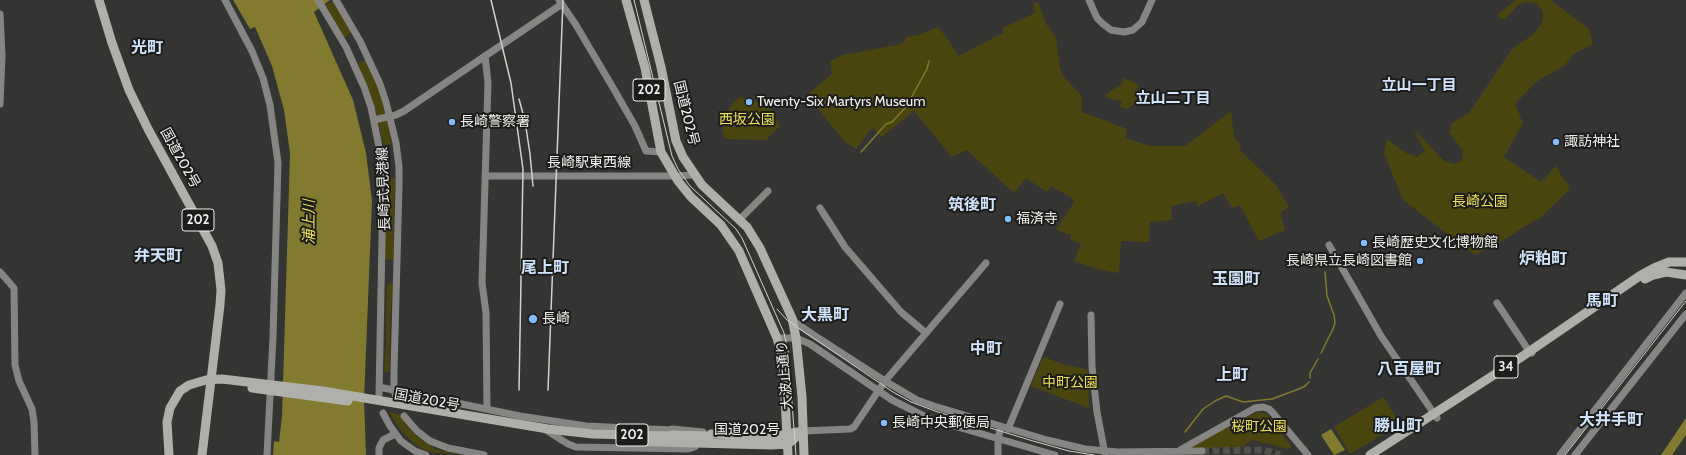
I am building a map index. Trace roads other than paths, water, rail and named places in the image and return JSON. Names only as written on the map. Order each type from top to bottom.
[{"type":"highway","name":"国道202号","points":[[99,0],[112,43],[129,90],[148,129],[212,246],[218,264],[221,284],[220,305],[202,455]]},
{"type":"highway","name":"202","points":[[626,0],[644,68],[661,152],[691,197],[721,225],[738,251],[777,338]]},
{"type":"highway","name":"国道202号","points":[[644,0],[661,67],[676,141],[683,157],[694,175],[738,220],[747,227],[760,248],[792,318]]},
{"type":"highway","name":"34","points":[[1379,455],[1648,271],[1669,262],[1686,262]]},
{"type":"highway","name":"34","points":[[1531,352],[1653,275],[1671,272],[1686,276]]},
{"type":"highway","name":"大波止通り","points":[[792,318],[796,338],[804,455]]},
{"type":"highway","name":"大波止通り","points":[[777,338],[783,359],[788,455]]},
{"type":"highway","name":"国道202号","points":[[169,455],[167,422],[180,391],[189,385],[206,380],[222,379],[323,391],[594,437],[687,446],[771,446],[788,444],[803,431]]},
{"type":"highway","name":"国道202号","points":[[173,409],[173,430],[176,455]]},
{"type":"highway","name":"34","points":[[1370,455],[1435,416]]},
{"type":"highway","name":"国道202号","points":[[687,446],[710,436],[711,434],[772,437],[803,431]]},
{"type":"highway","name":"国道202号","points":[[594,437],[671,433],[671,435],[687,446]]},
{"type":"street","points":[[225,0],[252,51],[263,78],[271,113],[278,163],[273,337],[267,455]]},
{"type":"street","name":"長崎式見港線","points":[[318,0],[346,47],[355,67],[366,94],[380,147],[383,188],[379,390],[394,390],[487,410],[586,426],[671,433],[672,429],[711,432],[711,434]]},
{"type":"street","name":"長崎式見港線","points":[[336,0],[370,61],[380,84],[390,116],[396,143],[399,181],[394,390],[397,400]]},
{"type":"street","points":[[1089,0],[1097,18],[1103,24],[1111,30],[1124,32],[1133,30],[1142,22],[1152,0]]},
{"type":"street","points":[[374,120],[404,111],[485,56],[560,2],[616,92],[635,126],[646,151],[661,152]]},
{"type":"street","points":[[0,14],[2,68],[0,104]]},
{"type":"street","points":[[485,56],[488,83],[482,284],[486,313],[487,410]]},
{"type":"street","name":"長崎駅東西線","points":[[485,176],[694,175]]},
{"type":"street","points":[[738,220],[768,191]]},
{"type":"street","points":[[820,208],[848,250],[901,312],[926,333]]},
{"type":"street","points":[[1329,245],[1380,336],[1435,416]]},
{"type":"street","points":[[803,431],[850,429],[854,427],[885,381],[986,262]]},
{"type":"street","points":[[0,272],[14,288],[15,365],[18,378],[32,409],[35,455]]},
{"type":"street","points":[[1561,455],[1686,293]]},
{"type":"street","points":[[1497,303],[1531,352]]},
{"type":"street","points":[[998,455],[998,438],[1004,428],[1060,304]]},
{"type":"street","points":[[1575,455],[1686,314]]},
{"type":"street","points":[[1091,315],[1092,367],[1097,412],[1105,453]]},
{"type":"street","points":[[792,318],[796,323],[812,334],[917,400],[1004,428],[1067,446],[1105,453],[1202,451]]},
{"type":"street","points":[[777,338],[796,338],[810,344],[878,391],[930,419],[1055,455]]},
{"type":"street","points":[[797,351],[810,344]]},
{"type":"street","points":[[1178,451],[1255,408],[1263,407],[1269,409],[1274,414],[1308,455]]},
{"type":"street","points":[[1595,411],[1604,419]]},
{"type":"street","points":[[383,413],[395,434],[409,447],[426,455]]},
{"type":"street","points":[[404,416],[417,431],[430,441],[448,448],[484,455]]},
{"type":"street","name":"長崎式見港線","points":[[520,416],[573,446],[606,448],[606,446],[687,446]]},
{"type":"street","points":[[573,446],[576,442],[574,424]]},
{"type":"street","points":[[586,426],[578,428],[579,444],[606,446]]},
{"type":"street","points":[[380,455],[379,448],[383,440],[395,434]]},
{"type":"water","name":"浦上川","points":[[233,0],[330,0],[314,12],[353,100],[366,153],[372,201],[364,400],[366,455],[273,455],[274,441],[279,442],[282,416],[290,153],[284,110],[272,66],[255,27],[250,29]]},
{"type":"water","points":[[1686,418],[1686,435],[1672,455],[1661,455]]},
{"type":"water","points":[[1331,429],[1345,450],[1334,455],[1321,435]]},
{"type":"waterway","points":[[861,152],[886,124],[892,122],[906,107],[927,69],[929,61]]},
{"type":"waterway","points":[[1321,353],[1335,323],[1334,315],[1327,296],[1325,272]]},
{"type":"waterway","points":[[1310,378],[1310,373],[1318,359]]},
{"type":"waterway","points":[[1185,432],[1203,409],[1226,396],[1243,402],[1272,399],[1299,389],[1309,382]]},
{"type":"tunnel","points":[[1202,451],[1264,450],[1280,455]]},
{"type":"tram line","points":[[634,0],[672,156],[678,169],[690,186],[736,229],[742,238],[784,333],[788,351],[796,455]]},
{"type":"tram line","points":[[1565,455],[1686,301]]},
{"type":"tram line","points":[[777,309],[787,320],[797,327],[893,392],[911,402],[938,412],[1033,441],[1069,451],[1094,455]]},
{"type":"railway","points":[[491,0],[511,83],[523,169],[519,390]]},
{"type":"railway","points":[[548,390],[563,0]]},
{"type":"railway","points":[[519,99],[525,121],[533,186]]},
{"type":"place","name":"Twenty-Six Martyrs Museum","points":[[749,102]]},
{"type":"place","name":"長崎警察署","points":[[452,122]]},
{"type":"place","name":"諏訪神社","points":[[1556,142]]},
{"type":"place","name":"福済寺","points":[[1008,219]]},
{"type":"place","name":"長崎歴史文化博物館","points":[[1364,243]]},
{"type":"place","name":"長崎県立長崎図書館","points":[[1420,261]]},
{"type":"place","name":"長崎","points":[[533,319]]},
{"type":"place","name":"長崎中央郵便局","points":[[884,423]]},
{"type":"district","name":"光町","points":[[147,48]]},
{"type":"district","name":"立山一丁目","points":[[1419,86]]},
{"type":"district","name":"立山二丁目","points":[[1173,99]]},
{"type":"district","name":"筑後町","points":[[972,205]]},
{"type":"district","name":"弁天町","points":[[158,256]]},
{"type":"district","name":"炉粕町","points":[[1543,259]]},
{"type":"district","name":"尾上町","points":[[545,268]]},
{"type":"district","name":"玉園町","points":[[1236,279]]},
{"type":"district","name":"馬町","points":[[1602,301]]},
{"type":"district","name":"大黒町","points":[[825,315]]},
{"type":"district","name":"中町","points":[[986,349]]},
{"type":"district","name":"八百屋町","points":[[1409,369]]},
{"type":"district","name":"上町","points":[[1232,375]]},
{"type":"district","name":"大井手町","points":[[1611,420]]},
{"type":"district","name":"勝山町","points":[[1398,426]]},
{"type":"park label","name":"西坂公園","points":[[747,120]]},
{"type":"park label","name":"長崎公園","points":[[1480,202]]},
{"type":"park label","name":"中町公園","points":[[1070,383]]},
{"type":"park label","name":"桜町公園","points":[[1259,427]]}]
